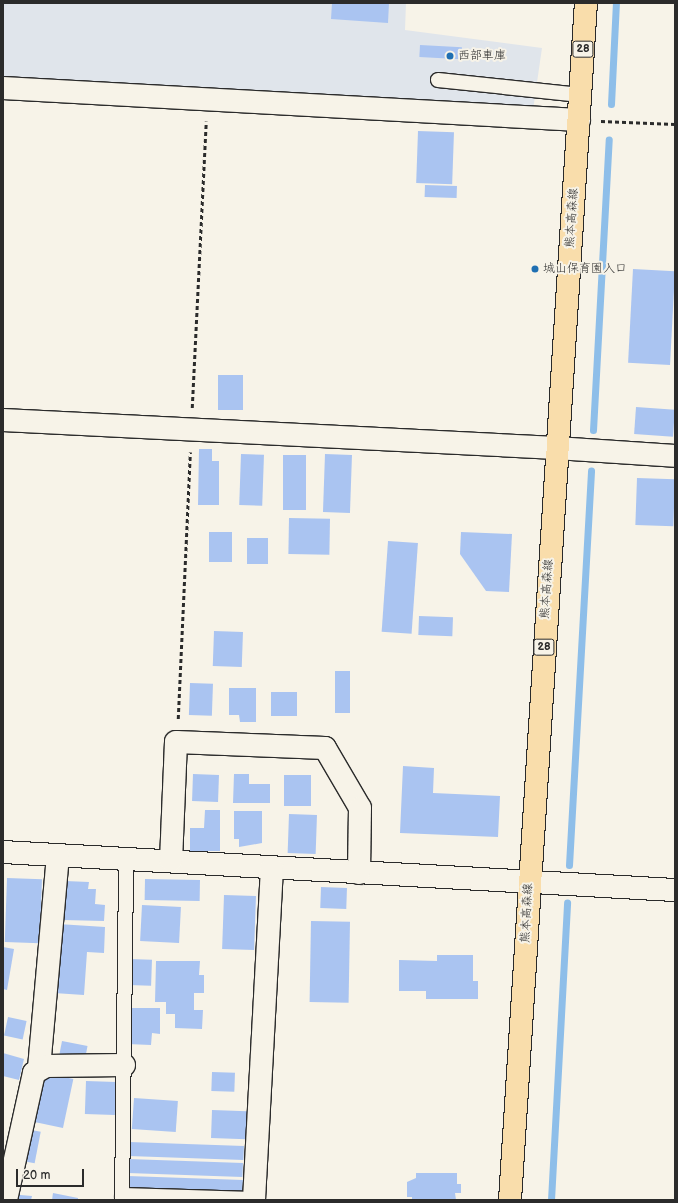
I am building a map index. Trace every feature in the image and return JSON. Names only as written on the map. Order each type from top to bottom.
[{"type":"main road","name":"熊本高森線","points":[[510,1200],[556,448],[586,3]]},
{"type":"street","points":[[3,88],[579,120]]},
{"type":"street","points":[[3,420],[556,448],[675,456]]},
{"type":"street","points":[[171,861],[176,742],[325,748],[360,808],[359,873]]},
{"type":"street","points":[[3,852],[126,861],[171,861],[675,890]]},
{"type":"street","points":[[6,1200],[34,1073],[39,1068],[58,856]]},
{"type":"street","points":[[254,1199],[272,868]]},
{"type":"street","points":[[39,1068],[124,1065]]},
{"type":"lane","points":[[438,80],[580,95]]},
{"type":"lane","points":[[126,861],[122,1198],[254,1199]]},
{"type":"path","points":[[579,120],[675,124]]},
{"type":"shaded area","points":[[3,3],[406,3],[405,30],[542,48],[533,110],[3,78]]},
{"type":"building","points":[[332,3],[389,3],[388,23],[331,19]]},
{"type":"building","points":[[420,45],[462,47],[461,59],[419,57]]},
{"type":"building","points":[[418,131],[454,132],[452,184],[416,183]]},
{"type":"building","points":[[425,185],[457,186],[457,198],[425,197]]},
{"type":"building","points":[[633,269],[675,271],[670,365],[628,363]]},
{"type":"building","points":[[218,375],[243,375],[243,410],[218,410]]},
{"type":"building","points":[[636,407],[675,410],[673,437],[634,434]]},
{"type":"building","points":[[199,449],[212,449],[212,461],[219,461],[219,505],[198,505]]},
{"type":"building","points":[[241,454],[264,455],[262,506],[239,505]]},
{"type":"building","points":[[325,454],[352,455],[350,513],[323,512]]},
{"type":"building","points":[[283,455],[306,455],[306,510],[283,510]]},
{"type":"building","points":[[637,478],[675,479],[673,526],[635,525]]},
{"type":"building","points":[[289,518],[330,519],[329,555],[288,554]]},
{"type":"building","points":[[209,532],[232,532],[232,562],[209,562]]},
{"type":"building","points":[[461,532],[512,534],[509,592],[486,591],[460,554]]},
{"type":"building","points":[[247,538],[268,538],[268,564],[247,564]]},
{"type":"building","points":[[388,541],[418,543],[412,634],[382,632]]},
{"type":"building","points":[[419,616],[453,617],[452,636],[418,635]]},
{"type":"building","points":[[214,631],[243,632],[242,667],[213,666]]},
{"type":"building","points":[[335,671],[350,671],[350,713],[335,713]]},
{"type":"building","points":[[190,683],[213,684],[212,716],[189,715]]},
{"type":"building","points":[[229,688],[256,688],[256,722],[240,722],[239,715],[229,715]]},
{"type":"building","points":[[271,692],[297,692],[297,716],[271,716]]},
{"type":"building","points":[[403,766],[434,768],[433,793],[500,796],[498,837],[400,833]]},
{"type":"building","points":[[193,774],[219,775],[218,802],[192,801]]},
{"type":"building","points":[[234,774],[249,774],[249,784],[270,784],[270,803],[233,803]]},
{"type":"building","points":[[284,775],[311,775],[311,806],[284,806]]},
{"type":"building","points":[[205,810],[220,810],[220,851],[190,851],[190,828],[204,828]]},
{"type":"building","points":[[234,811],[262,811],[262,843],[239,847],[239,839],[234,839]]},
{"type":"building","points":[[289,814],[317,815],[316,854],[288,853]]},
{"type":"building","points":[[7,878],[42,879],[40,943],[5,942]]},
{"type":"building","points":[[145,879],[200,880],[200,901],[145,900]]},
{"type":"building","points":[[65,881],[89,882],[88,889],[96,889],[95,904],[105,905],[104,921],[63,920]]},
{"type":"building","points":[[321,887],[347,888],[346,909],[320,908]]},
{"type":"building","points":[[224,895],[256,896],[254,950],[222,949]]},
{"type":"building","points":[[142,905],[181,907],[179,943],[140,941]]},
{"type":"building","points":[[311,921],[350,922],[349,1003],[310,1002]]},
{"type":"building","points":[[58,924],[105,927],[104,953],[87,952],[84,995],[54,993]]},
{"type":"building","points":[[3,947],[14,949],[7,990],[3,989]]},
{"type":"building","points":[[437,955],[473,955],[473,981],[478,981],[478,999],[426,999],[426,991],[399,991],[399,960],[437,961]]},
{"type":"building","points":[[129,959],[152,960],[151,986],[128,985]]},
{"type":"building","points":[[156,961],[200,961],[199,975],[204,975],[204,993],[194,993],[194,1010],[203,1010],[202,1029],[175,1028],[175,1014],[166,1014],[166,1002],[155,1002]]},
{"type":"building","points":[[128,1008],[160,1008],[160,1034],[152,1033],[151,1045],[127,1044]]},
{"type":"building","points":[[8,1017],[27,1021],[23,1040],[4,1036]]},
{"type":"building","points":[[62,1041],[88,1046],[85,1059],[60,1054]]},
{"type":"building","points":[[3,1053],[24,1059],[19,1080],[3,1076]]},
{"type":"building","points":[[212,1072],[235,1073],[234,1092],[211,1091]]},
{"type":"building","points":[[45,1073],[73,1079],[63,1128],[35,1122]]},
{"type":"building","points":[[86,1081],[116,1082],[115,1115],[85,1114]]},
{"type":"building","points":[[134,1098],[178,1101],[176,1132],[132,1129]]},
{"type":"building","points":[[212,1110],[247,1111],[246,1139],[211,1138]]},
{"type":"building","points":[[26,1129],[41,1132],[35,1163],[20,1160]]},
{"type":"building","points":[[129,1142],[244,1146],[243,1160],[129,1156]]},
{"type":"building","points":[[128,1159],[243,1163],[242,1177],[128,1173]]},
{"type":"building","points":[[416,1173],[457,1173],[457,1184],[461,1184],[461,1193],[455,1193],[456,1200],[412,1200],[412,1197],[407,1197],[407,1182],[416,1178]]},
{"type":"building","points":[[128,1176],[243,1180],[242,1194],[128,1190]]},
{"type":"building","points":[[53,1193],[78,1198],[78,1200],[52,1200]]},
{"type":"building","points":[[9,1194],[32,1196],[31,1200],[9,1200]]},
{"type":"waterway","points":[[611,104],[616,3]]},
{"type":"waterway","points":[[593,430],[609,139]]},
{"type":"waterway","points":[[569,865],[591,471]]},
{"type":"waterway","points":[[551,1200],[567,902]]},
{"type":"place","name":"西部車庫","points":[[450,56]]},
{"type":"place","name":"城山保育園入口","points":[[535,269]]}]
